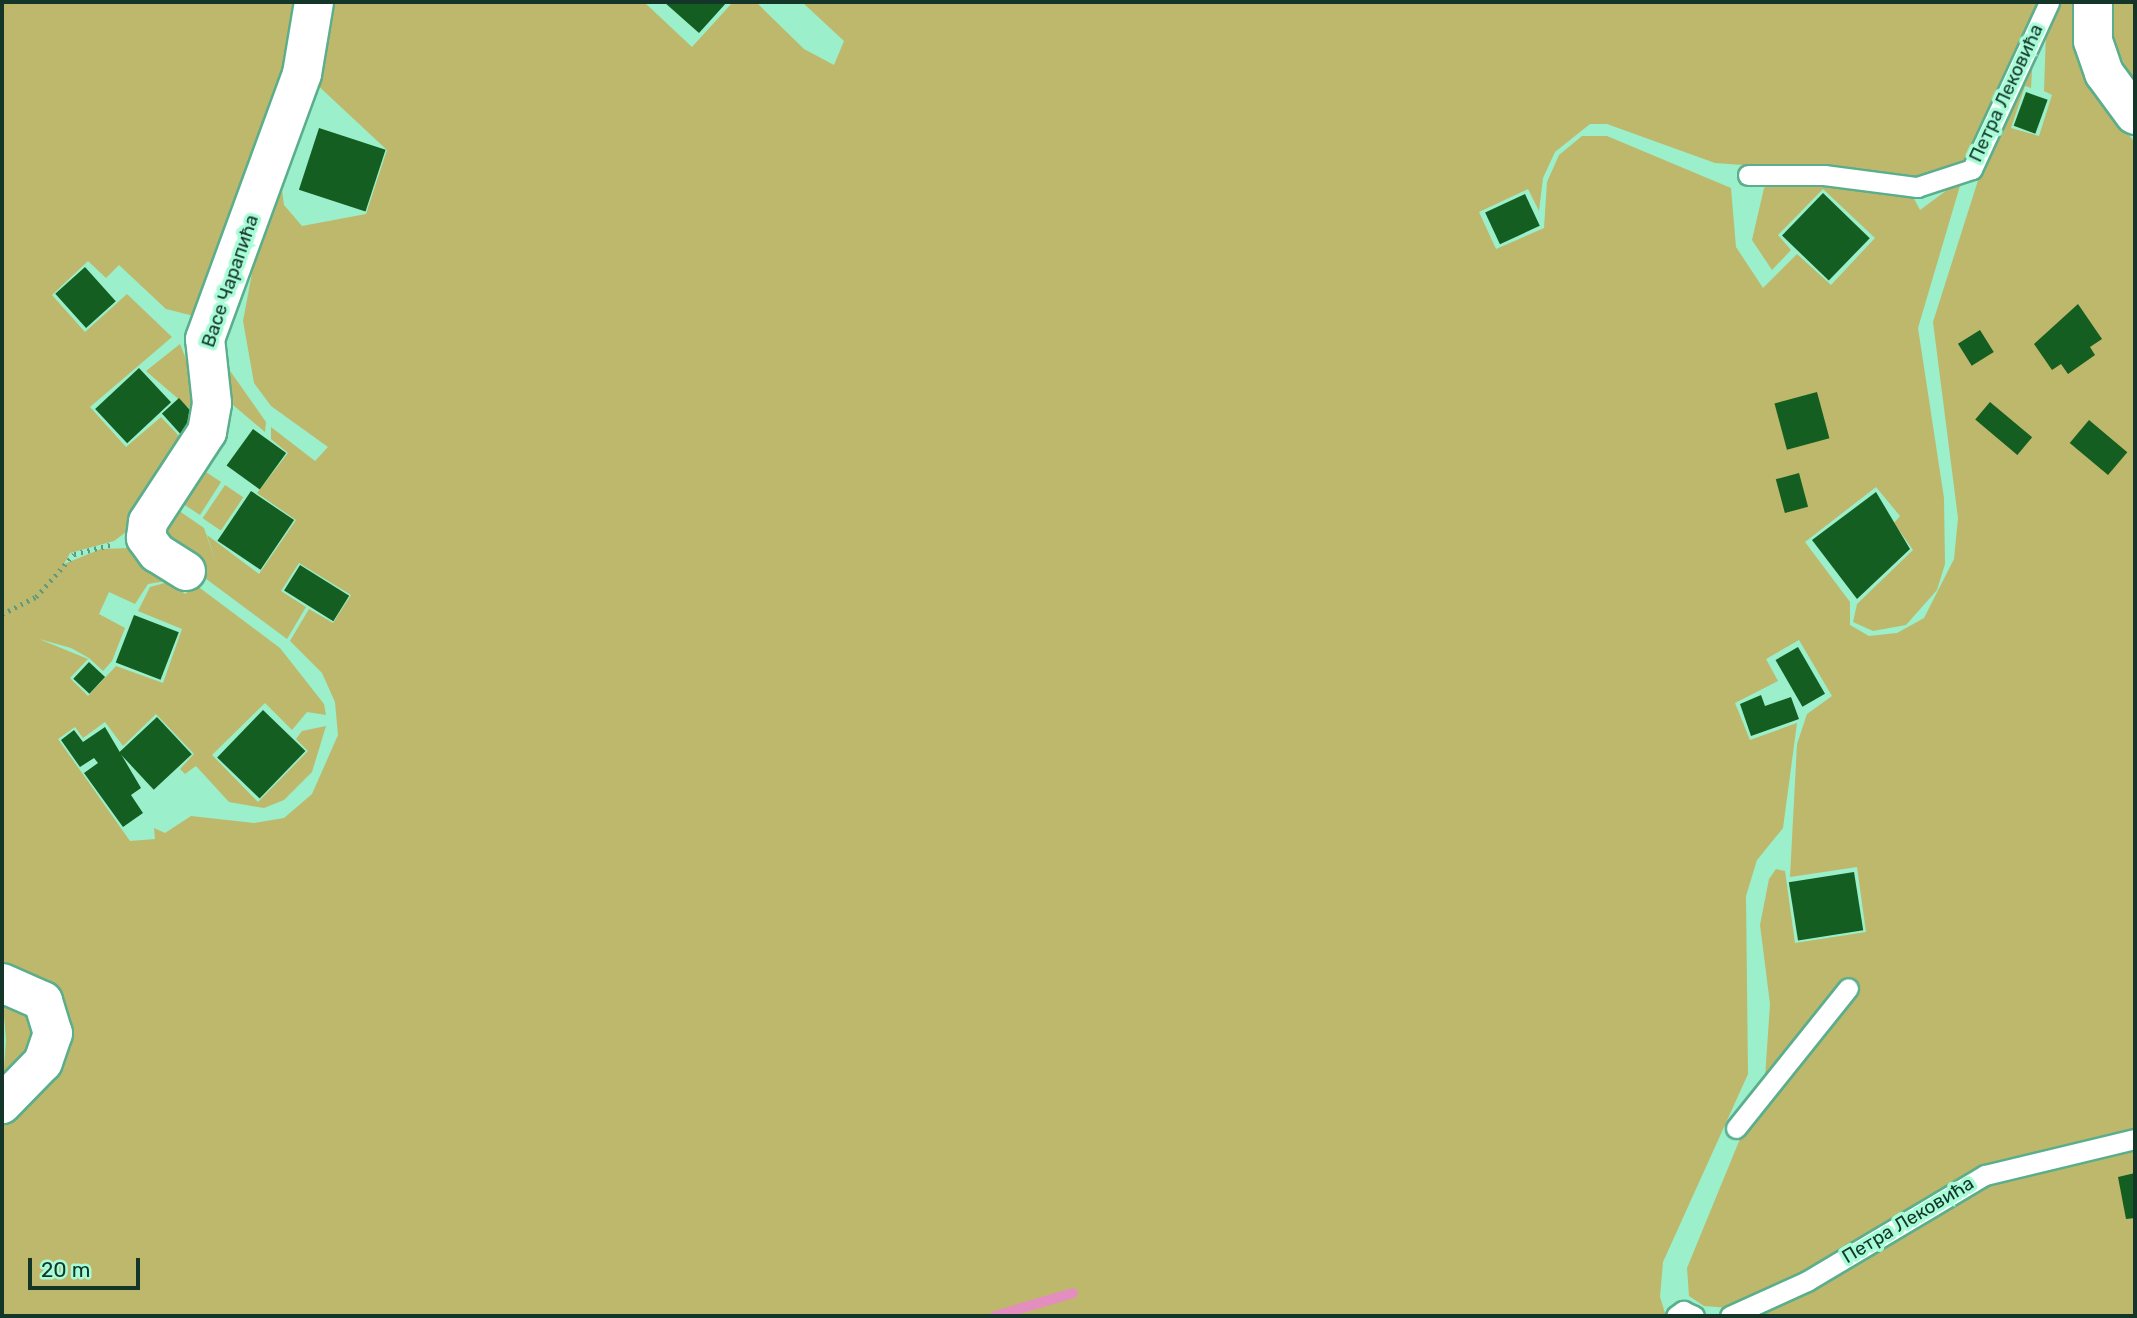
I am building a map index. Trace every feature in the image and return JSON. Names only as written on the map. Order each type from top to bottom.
[{"type":"street","name":"Васе Чарапића","points":[[146,538],[148,522],[207,432],[212,403],[205,339],[302,74],[314,2]]},
{"type":"street","points":[[2093,2],[2093,41],[2104,73],[2135,115]]},
{"type":"street","points":[[146,538],[186,571]]},
{"type":"street","points":[[2,983],[43,1002],[53,1032],[43,1062],[2,1104]]},
{"type":"lane","name":"Петра Лековића","points":[[1748,175],[1824,175],[1917,187],[1972,169],[2049,2]]},
{"type":"lane","points":[[1736,1128],[1848,988]]},
{"type":"lane","name":"Петра Лековића","points":[[1730,1316],[1807,1281],[1985,1175],[2135,1139]]},
{"type":"lane","points":[[1676,1316],[1683,1311],[1694,1316]]},
{"type":"path","points":[[2,614],[36,597],[75,554],[146,538]]},
{"type":"shaded area","points":[[2,2],[301,2],[291,65],[194,316],[166,309],[119,265],[106,278],[88,261],[52,295],[85,332],[127,294],[172,337],[90,407],[126,447],[161,417],[180,437],[203,416],[134,526],[114,541],[70,553],[64,564],[101,549],[130,548],[141,552],[166,581],[148,584],[135,604],[109,592],[99,614],[125,628],[112,661],[103,671],[89,658],[71,648],[39,639],[88,659],[70,678],[88,696],[116,666],[163,683],[182,629],[138,611],[150,587],[172,581],[185,594],[192,588],[188,579],[280,648],[324,704],[326,715],[307,712],[292,730],[265,703],[212,755],[258,802],[308,751],[296,739],[302,731],[326,726],[312,772],[284,800],[264,808],[229,802],[196,766],[185,774],[180,769],[194,754],[156,714],[123,746],[105,722],[83,738],[75,727],[58,739],[130,841],[155,839],[154,828],[165,833],[191,816],[254,823],[284,818],[312,794],[338,735],[335,702],[322,673],[290,641],[309,609],[333,623],[351,595],[299,563],[281,591],[306,607],[287,639],[158,543],[172,506],[204,528],[216,563],[207,535],[259,574],[296,520],[257,493],[288,453],[271,439],[271,427],[315,461],[328,447],[271,406],[254,383],[243,321],[259,236],[301,123],[282,190],[284,205],[302,226],[366,214],[387,150],[312,80],[327,2],[644,2],[692,47],[733,2],[756,2],[804,49],[834,65],[844,41],[802,2],[2040,2],[1967,162],[1934,179],[1715,163],[1607,124],[1590,124],[1555,152],[1543,178],[1539,211],[1528,189],[1479,212],[1496,249],[1544,228],[1547,182],[1559,155],[1582,136],[1607,136],[1731,188],[1736,247],[1763,288],[1797,254],[1831,285],[1875,238],[1823,189],[1778,235],[1791,250],[1772,270],[1752,240],[1764,188],[1782,180],[1910,191],[1920,210],[1962,179],[1918,328],[1944,498],[1945,564],[1937,590],[1906,625],[1873,631],[1853,622],[1857,604],[1913,550],[1894,523],[1900,516],[1876,487],[1805,542],[1850,602],[1850,625],[1869,636],[1897,633],[1924,618],[1954,559],[1958,518],[1933,322],[1981,171],[2033,55],[2031,88],[2025,86],[2011,128],[2039,136],[2052,95],[2044,91],[2046,33],[2056,2],[2072,2],[2086,77],[2135,143],[2135,1130],[1959,1178],[1809,1271],[1730,1308],[1704,1306],[1689,1296],[1687,1268],[1765,1078],[1770,1004],[1760,925],[1769,879],[1776,869],[1785,871],[1795,943],[1866,932],[1857,867],[1790,877],[1797,744],[1807,714],[1832,696],[1799,640],[1766,659],[1778,681],[1735,703],[1750,740],[1797,723],[1783,828],[1757,860],[1746,896],[1748,1074],[1663,1262],[1660,1297],[1666,1316],[2,1316],[2,1114],[73,1035],[66,1016],[2,976]]},
{"type":"shaded area","points":[[2110,2],[2135,2],[2135,86],[2112,39]]},
{"type":"shaded area","points":[[180,344],[195,382],[190,409],[146,371]]},
{"type":"shaded area","points":[[216,351],[266,422],[265,432],[226,399]]},
{"type":"shaded area","points":[[206,472],[221,482],[200,515],[177,500]]},
{"type":"shaded area","points":[[225,485],[243,497],[221,530],[203,518]]},
{"type":"shaded area","points":[[2,991],[43,1022],[2,1096],[6,1040]]},
{"type":"shaded area","points":[[2135,1146],[2135,1316],[1757,1316],[1825,1283],[1985,1185]]},
{"type":"building","points":[[664,2],[727,2],[699,33]]},
{"type":"building","points":[[2026,92],[2048,100],[2035,134],[2014,126]]},
{"type":"building","points":[[319,128],[386,150],[365,211],[299,190]]},
{"type":"building","points":[[1823,193],[1870,238],[1829,281],[1782,235]]},
{"type":"building","points":[[1525,194],[1540,226],[1500,244],[1485,213]]},
{"type":"building","points":[[85,267],[116,301],[86,328],[55,294]]},
{"type":"building","points":[[2078,304],[2102,339],[2090,347],[2095,355],[2068,374],[2061,364],[2052,370],[2034,344]]},
{"type":"building","points":[[1980,330],[1994,352],[1972,366],[1958,344]]},
{"type":"building","points":[[139,368],[171,402],[127,443],[95,409]]},
{"type":"building","points":[[1817,392],[1829,438],[1787,450],[1774,403]]},
{"type":"building","points":[[179,398],[198,419],[181,434],[162,413]]},
{"type":"building","points":[[1990,402],[2032,437],[2017,455],[1975,420]]},
{"type":"building","points":[[2089,420],[2127,452],[2108,475],[2070,443]]},
{"type":"building","points":[[253,429],[286,453],[260,490],[227,465]]},
{"type":"building","points":[[1799,473],[1808,507],[1785,513],[1776,479]]},
{"type":"building","points":[[251,491],[294,520],[261,570],[217,541]]},
{"type":"building","points":[[1876,492],[1910,549],[1857,599],[1812,540]]},
{"type":"building","points":[[300,565],[349,596],[333,621],[284,590]]},
{"type":"building","points":[[134,615],[179,632],[161,680],[116,663]]},
{"type":"building","points":[[1798,647],[1825,694],[1802,707],[1775,660]]},
{"type":"building","points":[[89,662],[105,677],[89,694],[73,679]]},
{"type":"building","points":[[1761,695],[1765,706],[1791,697],[1799,719],[1751,736],[1740,704]]},
{"type":"building","points":[[263,710],[305,751],[260,798],[217,757]]},
{"type":"building","points":[[157,717],[192,754],[154,790],[119,752]]},
{"type":"building","points":[[105,727],[141,788],[131,795],[143,813],[123,827],[84,773],[98,763],[94,758],[80,767],[61,740],[74,730],[83,742]]},
{"type":"building","points":[[1854,872],[1863,930],[1798,941],[1789,882]]},
{"type":"building","points":[[2135,1173],[2135,1218],[2126,1219],[2118,1177]]},
{"type":"waterway","points":[[995,1316],[1073,1293]]}]
